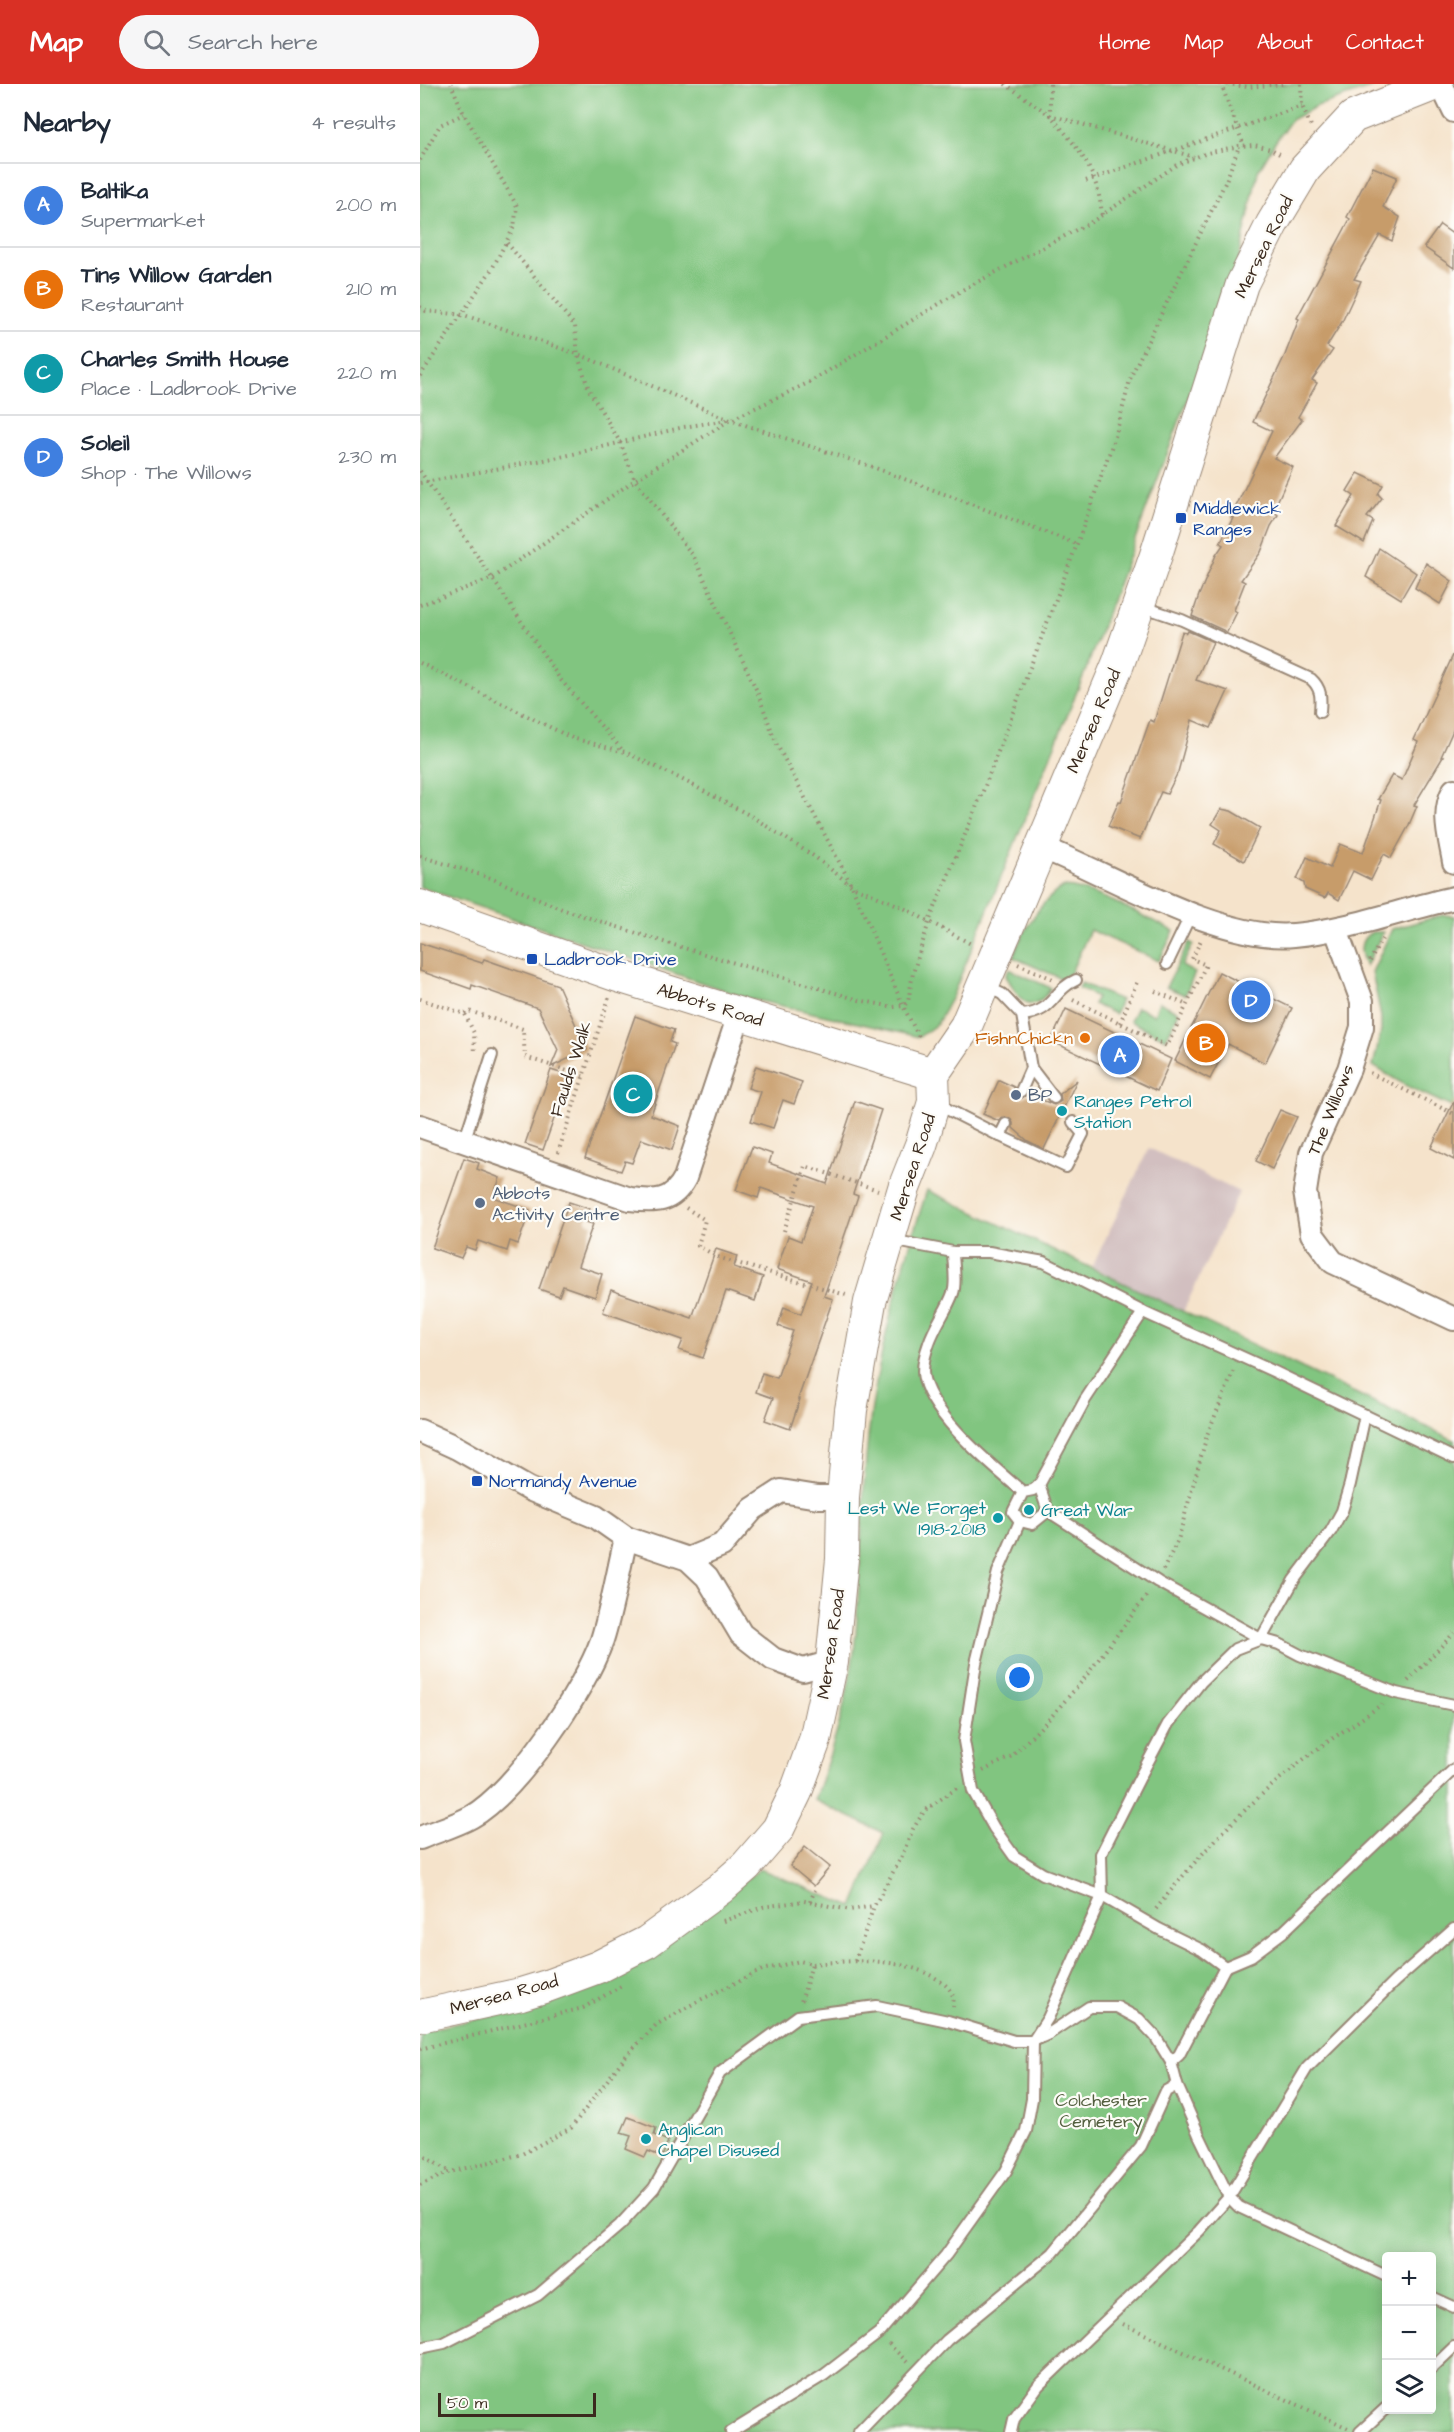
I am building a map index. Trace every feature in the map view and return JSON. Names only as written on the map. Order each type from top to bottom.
[{"type":"main road","name":"Mersea Road","points":[[420,2016],[521,1994],[598,1967],[647,1942],[721,1888],[746,1866],[778,1829],[789,1808],[815,1740],[832,1662],[842,1559],[843,1497],[852,1400],[870,1302],[904,1188],[921,1145],[934,1088],[966,1026],[1118,664],[1242,284],[1272,224],[1305,169],[1353,117],[1436,84]]},
{"type":"main road","name":"Abbot's Road","points":[[420,906],[615,975],[739,1015],[934,1088]]},
{"type":"street","points":[[1441,84],[1454,111]]},
{"type":"street","points":[[1454,790],[1448,801],[1447,824],[1454,862]]},
{"type":"street","points":[[1041,847],[1200,917],[1241,931],[1291,936],[1336,930],[1454,898]]},
{"type":"street","name":"The Willows","points":[[1336,930],[1362,1001],[1362,1027],[1350,1064],[1311,1153],[1305,1192],[1312,1234],[1333,1262],[1454,1319]]},
{"type":"street","points":[[420,1126],[630,1199],[662,1200],[679,1191],[685,1178],[739,1015]]},
{"type":"street","points":[[420,1431],[530,1489],[596,1517],[626,1538],[688,1559],[707,1577],[741,1634],[773,1659],[802,1670],[832,1662]]},
{"type":"street","points":[[688,1559],[722,1545],[753,1509],[781,1491],[818,1497],[843,1497]]},
{"type":"street","points":[[420,1838],[471,1817],[501,1794],[520,1775],[577,1690],[601,1641],[626,1538]]},
{"type":"lane","points":[[1139,605],[1182,620],[1311,679],[1318,685],[1321,693],[1320,712]]},
{"type":"lane","points":[[1167,964],[1200,917]]},
{"type":"lane","points":[[983,985],[1002,994],[1022,1015],[1031,1068],[1054,1098]]},
{"type":"lane","points":[[1022,1015],[1036,1013],[1051,1004],[1066,986]]},
{"type":"lane","points":[[464,1142],[492,1055]]},
{"type":"lane","points":[[1021,1091],[1031,1068]]},
{"type":"lane","points":[[934,1088],[1000,1136],[1066,1167],[1083,1134],[1073,1122]]},
{"type":"lane","points":[[1000,1136],[1006,1124]]},
{"type":"lane","points":[[890,1240],[953,1252],[989,1252],[1044,1262],[1143,1312],[1454,1458]]},
{"type":"lane","points":[[953,1252],[954,1291],[929,1342],[924,1362],[924,1378],[942,1414],[1001,1474],[1023,1492]]},
{"type":"lane","points":[[1023,1492],[1033,1490],[1039,1485],[1085,1400],[1143,1312]]},
{"type":"lane","points":[[731,2432],[824,2375],[879,2333],[946,2254],[1005,2171],[1026,2131],[1032,2099],[1033,2041],[1048,2018],[1102,1896],[1101,1854],[1168,1724],[1201,1682],[1235,1649],[1261,1639],[1288,1590],[1331,1531],[1342,1511],[1350,1484],[1365,1415]]},
{"type":"lane","points":[[1039,1485],[1048,1511],[1158,1582],[1261,1639],[1279,1644],[1300,1655],[1396,1694],[1454,1705]]},
{"type":"lane","points":[[1023,1492],[1013,1512],[1020,1521],[1032,1524],[1048,1511]]},
{"type":"lane","points":[[1020,1521],[998,1572],[976,1663],[964,1741],[972,1791],[1014,1856],[1043,1874],[1102,1896],[1146,1922],[1202,1950],[1225,1967]]},
{"type":"lane","points":[[1171,2062],[1179,2055],[1225,1967],[1251,1956],[1282,1932],[1454,1769]]},
{"type":"lane","points":[[1011,2432],[1014,2419],[1038,2386],[1199,2231],[1229,2197],[1307,2068],[1395,1982],[1454,1929]]},
{"type":"lane","points":[[420,2348],[444,2343],[537,2295],[620,2225],[654,2188],[720,2073],[798,2016],[877,2006],[948,2021],[1014,2041],[1033,2041],[1047,2035],[1089,2007],[1117,2007],[1139,2019],[1155,2036],[1171,2062],[1177,2085],[1229,2197],[1239,2207],[1382,2274]]},
{"type":"lane","points":[[859,2432],[948,2340],[1053,2253],[1141,2146],[1167,2091],[1177,2085]]},
{"type":"lane","points":[[1436,2299],[1454,2307]]},
{"type":"lane","points":[[1436,2363],[1454,2347]]},
{"type":"lane","points":[[1359,2432],[1382,2412]]},
{"type":"path","points":[[420,376],[464,315],[507,243],[514,227],[517,206],[464,114],[451,84]]},
{"type":"path","points":[[1005,84],[1050,115],[1086,158],[1095,177],[1102,215]]},
{"type":"path","points":[[1050,84],[1050,115]]},
{"type":"path","points":[[420,856],[491,878],[562,909],[664,942],[859,1000],[893,1007],[903,1006],[908,1002],[913,973],[929,922],[985,786],[1077,544],[1116,434],[1131,376],[1241,146],[1221,84]]},
{"type":"path","points":[[1227,84],[1248,87],[1282,84]]},
{"type":"path","points":[[1301,84],[1302,106],[1310,126],[1327,144]]},
{"type":"path","points":[[1086,180],[1302,106]]},
{"type":"path","points":[[420,160],[440,125],[464,114]]},
{"type":"path","points":[[1050,115],[1195,157]]},
{"type":"path","points":[[420,605],[493,578],[635,480],[730,420],[808,382],[964,290],[1102,215],[1178,164],[1195,157],[1241,146],[1254,145],[1275,151]]},
{"type":"path","points":[[507,243],[574,326],[578,356],[589,390],[620,442],[635,480],[694,557],[757,691],[777,745],[852,886],[919,1038]]},
{"type":"path","points":[[420,307],[426,311],[464,315],[578,356],[730,420],[870,466],[1077,544]]},
{"type":"path","points":[[420,483],[566,456],[684,427],[730,420]]},
{"type":"path","points":[[420,471],[560,679],[625,752]]},
{"type":"path","points":[[420,663],[572,738],[625,752],[751,816],[815,857],[852,886],[900,906],[974,946],[995,953],[1066,986],[1120,1023],[1167,1046],[1206,965],[1192,959],[1200,917]]},
{"type":"path","points":[[1357,986],[1396,913]]},
{"type":"path","name":"Faulds Walk","points":[[553,1171],[615,975]]},
{"type":"path","points":[[1120,1023],[1137,982]]},
{"type":"path","points":[[1155,991],[1187,1005]]},
{"type":"path","points":[[420,999],[465,1014],[474,1033],[476,1059],[479,1066],[487,1072]]},
{"type":"path","points":[[465,1014],[469,1011],[497,1018],[523,1029],[525,1057],[583,1076]]},
{"type":"path","points":[[1350,1064],[1454,1114]]},
{"type":"path","points":[[784,1231],[805,1166],[888,1193],[904,1188]]},
{"type":"path","points":[[672,1196],[705,1220],[698,1246],[720,1258],[870,1302]]},
{"type":"path","points":[[1146,1922],[1180,1879],[1234,1819],[1292,1768],[1396,1694],[1454,1633]]},
{"type":"path","points":[[855,1961],[874,1906],[925,1810],[970,1778]]},
{"type":"path","points":[[810,1902],[815,1890]]},
{"type":"path","points":[[420,2186],[450,2172],[522,2154],[571,2128],[625,2057],[656,2025],[700,2000],[762,1970],[800,1961],[812,1964],[855,1961],[907,1966],[932,1975],[950,1988],[954,2000],[948,2021]]},
{"type":"path","points":[[798,2016],[812,1964]]},
{"type":"path","points":[[420,2154],[450,2172]]},
{"type":"path","points":[[1110,2318],[1359,2432]]},
{"type":"path","points":[[879,2333],[916,2371]]},
{"type":"shaded area","points":[[1149,1148],[1239,1192],[1183,1312],[1092,1267]]},
{"type":"green space","points":[[420,84],[1382,84],[1317,106],[1291,120],[1258,171],[1237,268],[1087,667],[952,997],[937,1024],[919,1037],[747,998],[420,887]]},
{"type":"green space","points":[[1063,887],[1089,892],[1174,931],[1159,961],[1090,930],[1067,981],[1013,957],[1039,909]]},
{"type":"green space","points":[[1443,915],[1454,916],[1454,1108],[1405,1085],[1373,1066],[1381,1031],[1381,1017],[1372,972],[1392,929]]},
{"type":"green space","points":[[1372,932],[1383,932],[1366,966],[1361,947],[1364,939]]},
{"type":"green space","points":[[1189,942],[1193,944],[1182,966],[1195,973],[1185,995],[1166,987]]},
{"type":"green space","points":[[1009,969],[1051,988],[1037,1002],[1031,1004],[1026,1002],[1020,998],[1006,976]]},
{"type":"green space","points":[[1081,983],[1121,1000],[1115,1014],[1093,1004],[1097,997],[1079,988]]},
{"type":"green space","points":[[1159,1002],[1179,1012],[1166,1039],[1130,1021],[1137,1007],[1154,1015]]},
{"type":"green space","name":"Colchester Cemetery","points":[[927,1190],[1454,1440],[1454,2432],[420,2432],[420,2031],[516,2011],[587,1988],[649,1951],[760,1869],[853,1907],[884,1833],[814,1800],[835,1739],[854,1655],[868,1438],[877,1375],[899,1282]]},
{"type":"building","points":[[1373,167],[1397,177],[1383,207],[1400,217],[1392,241],[1380,235],[1354,279],[1361,281],[1342,322],[1327,346],[1333,350],[1312,380],[1317,383],[1298,417],[1302,420],[1274,458],[1293,467],[1273,511],[1278,515],[1261,552],[1241,580],[1245,582],[1234,610],[1237,612],[1227,632],[1192,616],[1216,555],[1223,545],[1220,543],[1233,518],[1231,517],[1272,431],[1253,422],[1285,355],[1299,319],[1297,318],[1350,219],[1347,217]]},
{"type":"building","points":[[1440,225],[1454,235],[1454,268],[1424,247]]},
{"type":"building","points":[[1358,473],[1383,485],[1378,494],[1382,498],[1367,517],[1373,521],[1364,543],[1336,526],[1354,496],[1347,491]]},
{"type":"building","points":[[1379,548],[1416,573],[1401,599],[1366,577]]},
{"type":"building","points":[[1426,563],[1452,581],[1440,604],[1415,588]]},
{"type":"building","points":[[1188,631],[1213,642],[1196,680],[1228,691],[1211,728],[1192,720],[1178,772],[1167,794],[1161,792],[1140,839],[1108,826],[1119,801],[1121,802],[1150,720],[1154,722],[1182,632],[1187,633]]},
{"type":"building","points":[[1454,653],[1454,728],[1441,757],[1443,757],[1414,805],[1417,806],[1408,827],[1391,858],[1384,854],[1371,880],[1353,871],[1339,900],[1328,893],[1325,898],[1305,889],[1304,883],[1297,879],[1307,857],[1330,868],[1340,844],[1363,853],[1381,800],[1378,799],[1392,775],[1402,780],[1418,742],[1414,740]]},
{"type":"building","points":[[1221,809],[1231,811],[1260,828],[1244,861],[1214,844],[1221,830],[1212,824]]},
{"type":"building","points":[[420,943],[482,963],[484,959],[558,985],[587,1050],[551,1067],[558,1050],[538,1008],[472,985],[471,989],[420,971]]},
{"type":"building","points":[[1219,972],[1292,1008],[1265,1063],[1228,1044],[1210,1079],[1175,1061]]},
{"type":"building","points":[[1066,1009],[1171,1059],[1157,1091],[1051,1041]]},
{"type":"building","points":[[635,1016],[674,1030],[670,1042],[675,1044],[651,1115],[680,1126],[672,1150],[641,1139],[632,1163],[625,1161],[621,1171],[585,1158]]},
{"type":"building","points":[[756,1066],[802,1082],[794,1104],[783,1100],[773,1128],[751,1121],[761,1092],[748,1088]]},
{"type":"building","points":[[551,1070],[569,1076],[543,1150],[525,1144]]},
{"type":"building","name":"Ranges Petrol Station","points":[[999,1080],[1014,1087],[1018,1098],[1028,1094],[1054,1105],[1061,1101],[1060,1094],[1077,1080],[1044,1149],[1028,1141],[1013,1128],[1010,1118],[1002,1117],[999,1121],[983,1114]]},
{"type":"building","points":[[855,1101],[881,1110],[853,1194],[858,1196],[824,1296],[833,1299],[798,1399],[800,1399],[790,1429],[765,1420],[773,1398],[756,1392],[762,1373],[777,1378],[793,1331],[778,1326],[784,1307],[801,1314],[812,1281],[777,1269],[788,1236],[801,1241],[813,1206],[761,1188],[758,1198],[736,1190],[752,1147],[772,1154],[769,1163],[827,1184]]},
{"type":"building","points":[[1454,1101],[1454,1160],[1431,1148]]},
{"type":"building","points":[[1280,1110],[1297,1117],[1272,1169],[1256,1161]]},
{"type":"building","name":"Abbots Activity Centre","points":[[464,1158],[479,1163],[477,1169],[500,1178],[493,1197],[530,1210],[518,1244],[510,1241],[507,1251],[478,1241],[475,1250],[466,1247],[461,1258],[432,1248]]},
{"type":"building","points":[[569,1202],[590,1209],[586,1222],[593,1224],[578,1266],[602,1274],[595,1297],[563,1286],[559,1296],[539,1289]]},
{"type":"building","points":[[716,1249],[737,1256],[734,1267],[763,1277],[755,1301],[726,1291],[703,1358],[679,1350],[683,1340],[603,1312],[611,1290],[692,1318]]},
{"type":"building","points":[[805,1847],[830,1867],[814,1886],[790,1866]]},
{"type":"building","name":"Anglican Chapel Disused","points":[[628,2117],[656,2128],[654,2135],[668,2141],[662,2157],[648,2151],[645,2157],[626,2149],[631,2136],[621,2133]]},
{"type":"place","name":"Middlewick Ranges","points":[[1181,518]]},
{"type":"place","name":"Ladbrook Drive","points":[[532,959]]},
{"type":"place","name":"Soleil","points":[[1251,1000]]},
{"type":"place","name":"FishnChickn","points":[[1085,1038]]},
{"type":"place","name":"Tins Willow Garden","points":[[1206,1043]]},
{"type":"place","name":"Baltika","points":[[1120,1055]]},
{"type":"place","name":"Charles Smith House","points":[[633,1094]]},
{"type":"place","name":"BP","points":[[1016,1095]]},
{"type":"place","name":"Ranges Petrol Station","points":[[1062,1111]]},
{"type":"place","name":"Abbots Activity Centre","points":[[480,1203]]},
{"type":"place","name":"Normandy Avenue","points":[[477,1481]]},
{"type":"place","name":"Great War","points":[[1029,1510]]},
{"type":"place","name":"Lest We Forget 1918-2018","points":[[998,1518]]},
{"type":"place","name":"Anglican Chapel Disused","points":[[646,2139]]}]
